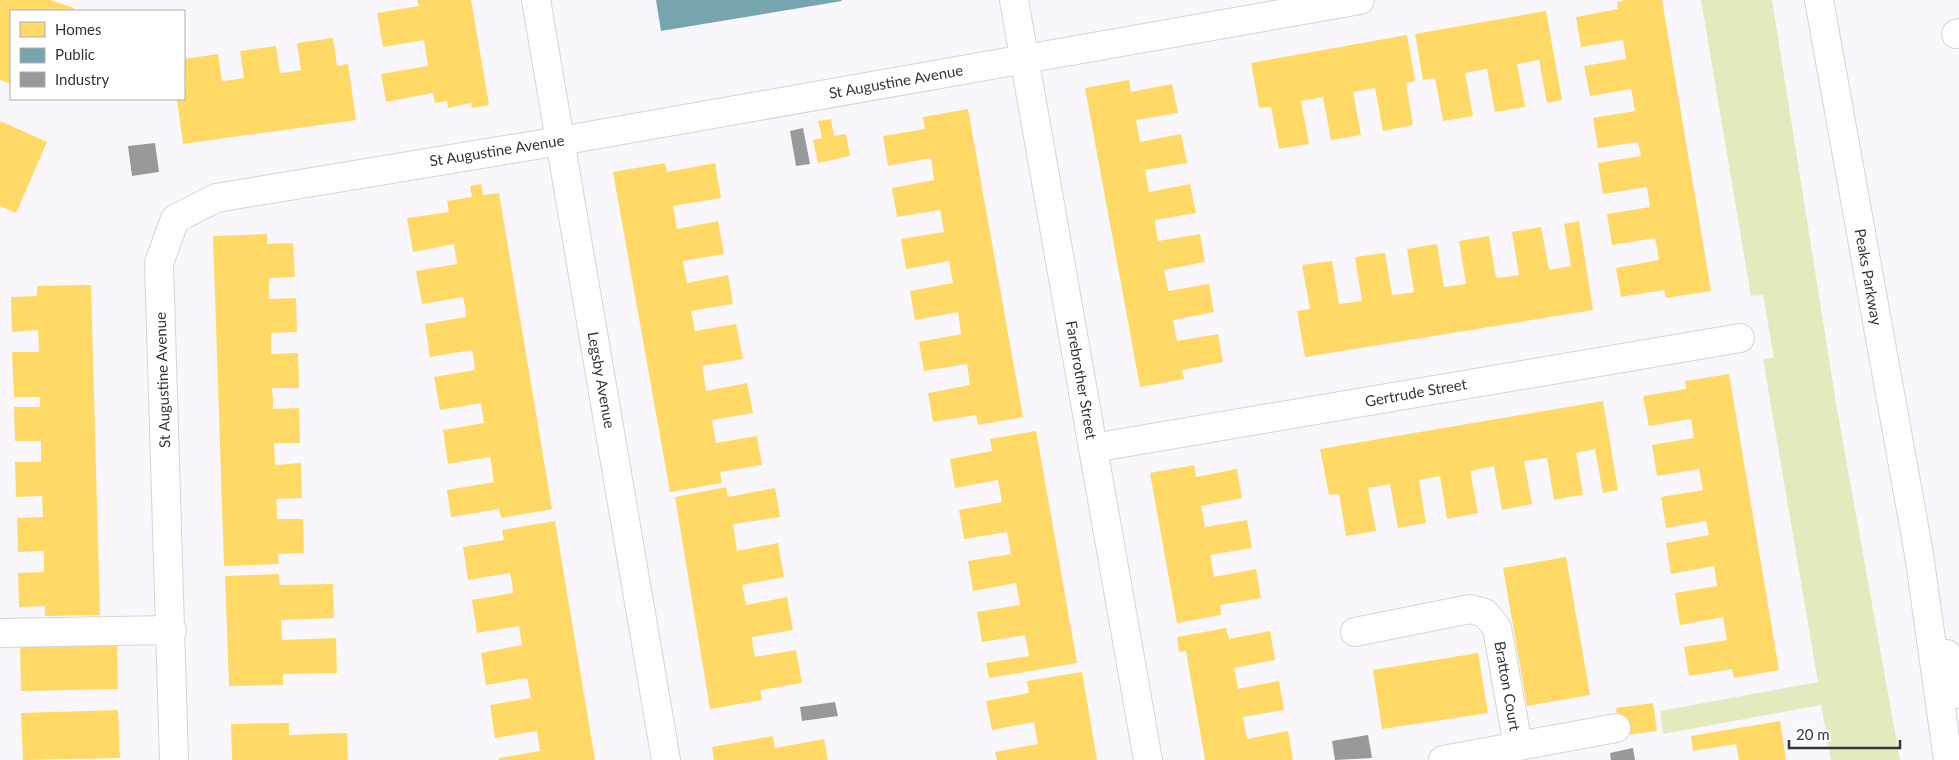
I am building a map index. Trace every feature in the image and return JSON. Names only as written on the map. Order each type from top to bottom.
[{"type":"main road","name":"Legsby Avenue","points":[[536,0],[666,760]]},
{"type":"main road","name":"Farebrother Street","points":[[1014,0],[1148,760]]},
{"type":"main road","name":"St Augustine Avenue","points":[[174,760],[172,630],[159,264],[175,219],[216,198],[560,141],[1360,0]]},
{"type":"main road","name":"Peaks Parkway","points":[[1819,0],[1919,554],[1948,760]]},
{"type":"main road","name":"Gertrude Street","points":[[1093,448],[1740,338]]},
{"type":"main road","name":"Peaks Parkway","points":[[1919,554],[1959,694]]},
{"type":"main road","name":"Bratton Court","points":[[1355,632],[1470,609],[1485,613],[1497,628],[1518,746]]},
{"type":"main road","points":[[0,633],[172,630]]},
{"type":"main road","points":[[1443,760],[1616,728]]},
{"type":"green space","points":[[1701,0],[1772,0],[1837,409],[1900,760],[1831,760],[1821,705],[1663,734],[1660,711],[1818,682],[1763,359],[1774,358],[1763,295],[1751,296]]},
{"type":"building: Homes","points":[[0,0],[51,0],[74,8],[73,10],[10,10],[10,84],[0,80]]},
{"type":"building: Homes","points":[[417,0],[471,0],[489,105],[472,108],[471,103],[448,108],[447,101],[435,103],[433,93],[386,102],[381,74],[428,66],[424,40],[383,47],[377,13],[419,6]]},
{"type":"building: Homes","points":[[1626,0],[1662,0],[1711,291],[1666,298],[1664,290],[1621,297],[1616,268],[1659,260],[1655,238],[1612,245],[1607,214],[1650,207],[1647,187],[1603,194],[1598,163],[1641,156],[1638,142],[1598,148],[1593,118],[1635,111],[1631,89],[1590,96],[1584,66],[1626,59],[1623,40],[1581,47],[1576,17],[1618,9],[1617,2]]},
{"type":"building: Homes","points":[[1546,11],[1562,100],[1547,103],[1539,60],[1517,64],[1525,107],[1495,112],[1487,69],[1465,73],[1473,116],[1443,121],[1435,78],[1423,80],[1415,34]]},
{"type":"building: Homes","points":[[1407,35],[1415,81],[1406,83],[1413,125],[1383,131],[1375,88],[1353,92],[1361,135],[1331,140],[1323,97],[1301,101],[1309,144],[1279,149],[1271,107],[1259,108],[1251,63]]},
{"type":"building: Homes","points":[[333,38],[337,66],[348,64],[356,120],[183,144],[177,100],[185,100],[185,59],[218,54],[222,81],[232,80],[244,78],[240,51],[276,46],[280,73],[290,72],[301,70],[297,43]]},
{"type":"building: Homes","points":[[1129,80],[1131,92],[1172,84],[1178,113],[1136,120],[1140,142],[1181,134],[1187,163],[1145,170],[1149,192],[1190,184],[1196,213],[1155,220],[1158,241],[1200,234],[1205,262],[1164,270],[1168,291],[1209,284],[1214,312],[1173,320],[1177,341],[1218,334],[1223,362],[1182,370],[1184,379],[1140,387],[1085,88]]},
{"type":"building: Homes","points":[[968,109],[1023,417],[978,425],[976,415],[933,422],[928,393],[970,385],[967,364],[924,371],[919,342],[961,334],[958,312],[915,320],[910,291],[953,283],[949,261],[906,269],[901,239],[944,232],[940,210],[897,217],[892,188],[934,180],[931,158],[888,166],[883,136],[925,129],[923,117]]},
{"type":"building: Homes","points":[[831,119],[834,136],[846,134],[850,156],[818,163],[813,140],[822,138],[818,121]]},
{"type":"building: Homes","points":[[0,121],[47,142],[16,213],[0,206]]},
{"type":"building: Homes","points":[[665,163],[667,172],[715,163],[721,198],[673,206],[677,229],[718,221],[724,254],[683,261],[687,283],[728,275],[733,304],[691,311],[695,331],[736,324],[743,359],[702,366],[706,391],[747,383],[753,413],[712,420],[716,443],[757,436],[762,465],[720,472],[722,483],[670,492],[613,172]]},
{"type":"building: Homes","points":[[481,184],[483,195],[499,193],[552,509],[501,518],[499,509],[451,517],[447,490],[494,482],[490,457],[448,464],[443,430],[484,423],[481,403],[440,410],[434,377],[475,370],[474,360],[472,350],[430,357],[425,324],[466,317],[465,306],[463,297],[422,304],[416,271],[457,264],[454,244],[413,252],[407,218],[449,212],[447,201],[472,197],[470,186]]},
{"type":"building: Homes","points":[[1579,221],[1593,310],[1305,357],[1297,311],[1310,309],[1302,265],[1332,261],[1339,304],[1362,301],[1355,257],[1385,253],[1392,295],[1402,294],[1414,292],[1407,249],[1437,244],[1444,287],[1466,284],[1459,241],[1489,236],[1496,278],[1519,275],[1512,232],[1541,227],[1549,270],[1571,266],[1564,224]]},
{"type":"building: Homes","points":[[267,234],[267,244],[293,243],[295,277],[269,278],[269,299],[296,298],[297,332],[271,333],[271,354],[298,353],[299,388],[272,388],[273,409],[299,408],[300,443],[274,443],[275,465],[301,463],[302,498],[276,499],[277,519],[303,519],[304,553],[278,554],[279,564],[224,566],[213,236]]},
{"type":"building: Homes","points":[[91,285],[100,615],[45,616],[45,606],[19,607],[18,573],[44,572],[44,551],[18,552],[17,518],[43,517],[42,496],[16,497],[15,462],[41,462],[41,441],[15,441],[14,407],[40,407],[40,397],[14,397],[12,352],[39,352],[38,330],[12,332],[11,297],[37,296],[37,286]]},
{"type":"building: Homes","points":[[1729,374],[1779,670],[1734,678],[1732,669],[1689,676],[1684,647],[1727,640],[1723,617],[1680,625],[1675,593],[1717,586],[1714,566],[1671,574],[1666,543],[1709,535],[1706,521],[1666,528],[1661,497],[1703,490],[1699,469],[1657,476],[1652,445],[1694,438],[1691,419],[1649,426],[1643,396],[1686,389],[1685,381]]},
{"type":"building: Homes","points":[[1603,401],[1618,490],[1603,493],[1595,449],[1576,453],[1583,495],[1554,500],[1547,458],[1524,461],[1532,504],[1502,510],[1494,466],[1470,471],[1478,513],[1447,519],[1440,476],[1429,478],[1419,480],[1426,523],[1398,528],[1390,484],[1368,488],[1376,531],[1346,536],[1339,494],[1329,495],[1320,449]]},
{"type":"building: Homes","points":[[1036,431],[1077,663],[989,678],[986,663],[1029,656],[1025,635],[982,642],[977,612],[1020,605],[1016,583],[973,591],[968,561],[1011,554],[1007,532],[964,539],[959,510],[1002,502],[998,480],[955,488],[950,459],[992,451],[990,439]]},
{"type":"building: Homes","points":[[1194,465],[1196,477],[1237,469],[1242,498],[1201,506],[1205,527],[1247,520],[1252,548],[1210,555],[1214,577],[1256,569],[1261,598],[1220,605],[1221,615],[1177,623],[1150,473]]},
{"type":"building: Homes","points":[[726,487],[728,497],[775,488],[780,517],[733,524],[737,551],[778,543],[784,577],[742,585],[746,605],[787,597],[793,630],[752,637],[753,648],[755,657],[796,650],[802,683],[760,690],[762,700],[710,709],[675,497]]},
{"type":"building: Homes","points":[[555,521],[595,760],[499,760],[499,758],[540,751],[537,731],[495,738],[490,705],[531,698],[527,678],[486,685],[481,653],[522,645],[519,626],[477,633],[472,600],[513,593],[512,583],[510,573],[468,580],[463,547],[504,540],[502,530]]},
{"type":"building: Homes","points":[[1566,557],[1590,695],[1527,706],[1503,568]]},
{"type":"building: Homes","points":[[279,574],[280,585],[333,584],[334,618],[281,620],[282,640],[336,638],[337,673],[283,674],[283,685],[229,686],[225,576]]},
{"type":"building: Homes","points":[[1226,628],[1229,639],[1270,631],[1275,660],[1234,668],[1238,689],[1279,681],[1284,710],[1243,717],[1247,739],[1288,731],[1293,760],[1205,760],[1186,651],[1179,652],[1177,637]]},
{"type":"building: Homes","points":[[117,640],[118,689],[21,691],[20,643]]},
{"type":"building: Homes","points":[[1478,653],[1488,713],[1382,729],[1373,670]]},
{"type":"building: Homes","points":[[1082,672],[1097,760],[997,760],[995,752],[1038,744],[1034,722],[992,730],[986,701],[1029,693],[1027,681]]},
{"type":"building: Homes","points":[[1653,703],[1657,731],[1621,736],[1616,708]]},
{"type":"building: Homes","points":[[118,710],[120,758],[23,760],[21,713]]},
{"type":"building: Homes","points":[[1780,721],[1786,760],[1739,760],[1736,744],[1693,751],[1691,736]]},
{"type":"building: Homes","points":[[289,723],[289,735],[347,733],[348,760],[232,760],[231,724]]},
{"type":"building: Homes","points":[[773,736],[775,748],[824,739],[828,760],[714,760],[712,747]]},
{"type":"building: Public","points":[[656,0],[841,0],[842,1],[661,31]]},
{"type":"building: Industry","points":[[803,128],[810,164],[796,166],[790,131]]},
{"type":"building: Industry","points":[[155,143],[159,172],[132,176],[128,146]]},
{"type":"building: Industry","points":[[835,702],[838,716],[802,721],[800,707]]},
{"type":"building: Industry","points":[[1368,735],[1372,758],[1335,760],[1332,741]]},
{"type":"building: Industry","points":[[1633,748],[1635,760],[1611,760],[1610,753]]}]
